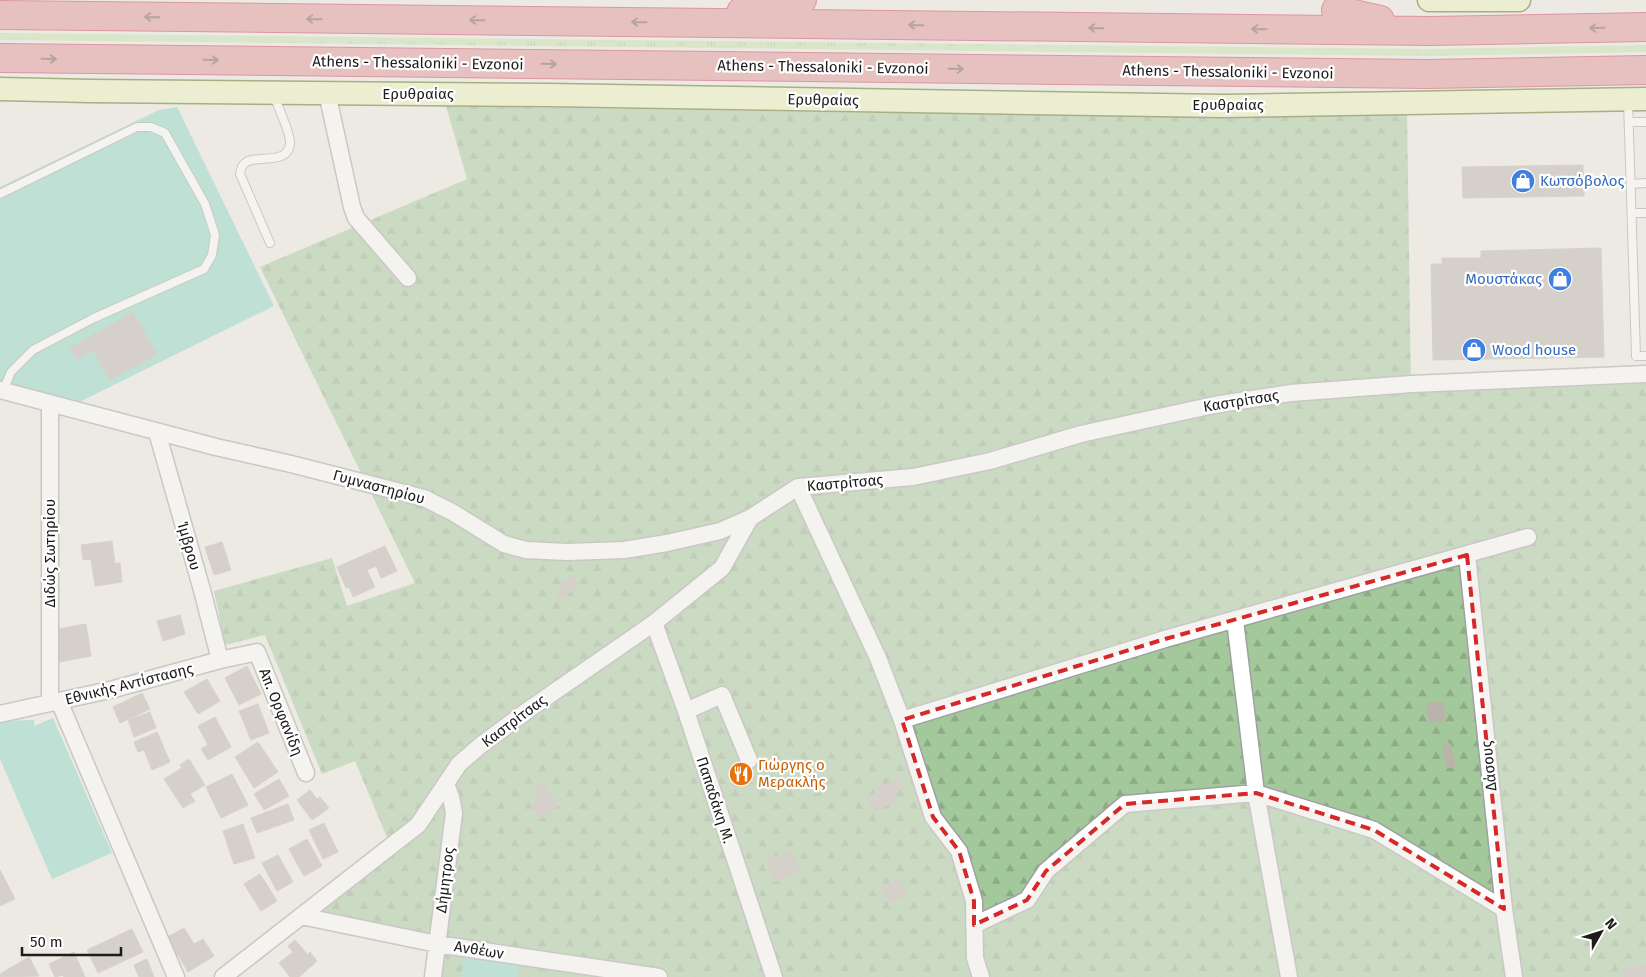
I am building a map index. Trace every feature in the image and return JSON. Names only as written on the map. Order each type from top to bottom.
[{"type":"highway","points":[[688,23],[802,0]]},
{"type":"highway","points":[[1336,10],[1430,31]]},
{"type":"highway","points":[[0,15],[1430,31],[1646,27]]},
{"type":"highway","name":"Athens - Thessaloniki - Evzonoi","points":[[0,58],[1428,74],[1646,70]]},
{"type":"main road","points":[[1429,0],[1519,0]]},
{"type":"main road","name":"Ερυθραίας","points":[[0,89],[568,95],[1223,106],[1637,99]]},
{"type":"street","points":[[327,93],[356,218],[408,278]]},
{"type":"street","name":"Καστρίτσας","points":[[223,977],[418,825],[459,764],[482,744],[654,623],[722,568],[750,518],[798,487],[913,477],[990,461],[1081,434],[1195,409],[1291,393],[1412,384],[1641,374]]},
{"type":"street","name":"Γυμναστηρίου","points":[[2,391],[216,447],[424,498],[452,512],[499,542],[526,550],[567,552],[624,550],[720,532],[750,518]]},
{"type":"street","name":"Διδώς Σωτηρίου","points":[[50,403],[55,702],[176,977]]},
{"type":"street","name":"Ίμβρου","points":[[157,432],[220,660]]},
{"type":"street","points":[[798,487],[878,658],[902,720],[933,817],[959,851],[974,902],[975,958],[981,977]]},
{"type":"street","points":[[902,720],[1165,639],[1528,537]]},
{"type":"street","name":"Δάσους","points":[[1468,555],[1504,908],[1514,977]]},
{"type":"street","points":[[1235,620],[1256,793],[1289,977]]},
{"type":"street","name":"Παπαδάκη Μ.","points":[[654,623],[686,711],[774,977]]},
{"type":"street","name":"Εθνικής Αντίστασης","points":[[0,714],[114,689],[220,660],[257,652]]},
{"type":"street","name":"Απ. Ορφανίδη","points":[[257,652],[306,773]]},
{"type":"street","points":[[686,711],[722,694],[749,760]]},
{"type":"street","name":"Δήμητρος","points":[[433,977],[454,813],[452,797],[446,784]]},
{"type":"street","points":[[974,925],[1027,900],[1046,871],[1125,804],[1256,793],[1374,830],[1504,908]]},
{"type":"street","name":"Ανθέων","points":[[301,916],[437,944],[659,977]]},
{"type":"lane","points":[[270,243],[240,174],[246,162],[283,156],[289,149],[291,141],[273,93]]},
{"type":"lane","points":[[1637,99],[1629,122],[1636,356],[1641,374]]},
{"type":"lane","points":[[1629,122],[1646,122]]},
{"type":"lane","points":[[0,194],[137,127],[151,127],[166,133],[205,204],[215,234],[212,255],[204,269],[94,318],[33,350],[11,372],[2,391]]},
{"type":"lane","points":[[1631,184],[1646,183]]},
{"type":"lane","points":[[1632,213],[1646,213]]},
{"type":"lane","points":[[1636,356],[1646,356]]},
{"type":"highlighted area","points":[[1467,555],[1504,909],[1374,830],[1256,793],[1125,804],[1046,871],[1027,900],[974,925],[974,901],[959,851],[933,817],[902,720],[1165,639]]},
{"type":"green space","points":[[0,33],[1428,49],[1646,45],[1646,52],[1429,56],[0,40]]},
{"type":"green space","points":[[446,106],[888,113],[1407,110],[1411,393],[1646,383],[1646,977],[430,977],[435,943],[302,916],[391,847],[355,761],[322,774],[265,635],[225,645],[214,591],[332,558],[347,606],[415,583],[260,267],[467,179]]},
{"type":"green space","points":[[177,107],[274,306],[63,410],[0,393],[0,187],[159,110]]},
{"type":"green space","points":[[53,718],[112,853],[52,879],[0,759],[0,721],[34,720],[34,726]]},
{"type":"green space","points":[[464,952],[520,960],[517,977],[461,977]]},
{"type":"building","name":"Κωτσόβολος","points":[[1583,165],[1584,196],[1463,198],[1462,167]]},
{"type":"building","points":[[1601,248],[1604,357],[1433,360],[1431,264],[1442,264],[1442,258],[1481,258],[1481,251]]},
{"type":"building","points":[[133,312],[157,354],[110,380],[93,350],[77,359],[70,348]]},
{"type":"building","points":[[112,541],[115,564],[120,563],[122,582],[95,586],[91,559],[83,560],[81,545]]},
{"type":"building","points":[[222,542],[231,570],[214,575],[205,547]]},
{"type":"building","points":[[385,546],[397,571],[381,578],[376,566],[367,570],[375,587],[353,597],[349,587],[346,588],[337,567]]},
{"type":"building","points":[[571,575],[579,585],[559,601],[555,596],[562,590],[559,586]]},
{"type":"building","points":[[180,615],[185,634],[163,641],[157,621]]},
{"type":"building","points":[[86,624],[91,656],[59,662],[53,630]]},
{"type":"building","points":[[247,666],[261,694],[239,705],[225,678]]},
{"type":"building","points":[[207,679],[220,701],[198,714],[184,692]]},
{"type":"building","points":[[142,693],[150,709],[120,723],[113,707]]},
{"type":"building","points":[[1443,702],[1445,721],[1429,722],[1427,703]]},
{"type":"building","points":[[258,704],[269,733],[251,740],[239,711]]},
{"type":"building","points":[[150,712],[156,728],[134,737],[128,720]]},
{"type":"building","points":[[215,717],[231,747],[208,760],[201,749],[208,745],[198,726]]},
{"type":"building","points":[[157,732],[170,762],[152,770],[144,750],[138,752],[134,742]]},
{"type":"building","points":[[258,742],[278,772],[254,788],[235,757]]},
{"type":"building","points":[[1450,743],[1455,767],[1447,768],[1443,745]]},
{"type":"building","points":[[189,759],[205,785],[190,794],[195,801],[183,808],[164,779],[182,768],[180,765]]},
{"type":"building","name":"Γιώργης ο Μερακλής","points":[[749,760],[756,780],[734,787],[726,768]]},
{"type":"building","points":[[232,774],[248,805],[221,818],[206,787]]},
{"type":"building","points":[[279,779],[289,796],[264,810],[254,794]]},
{"type":"building","points":[[899,779],[903,788],[894,791],[898,802],[873,811],[867,796],[879,792],[877,788]]},
{"type":"building","points":[[542,783],[559,805],[541,819],[530,805],[539,799],[532,790]]},
{"type":"building","points":[[310,790],[317,799],[320,797],[329,808],[312,820],[297,800]]},
{"type":"building","points":[[288,804],[294,820],[257,833],[251,818]]},
{"type":"building","points":[[324,823],[338,852],[323,859],[309,830]]},
{"type":"building","points":[[243,824],[255,858],[234,864],[223,831]]},
{"type":"building","points":[[307,839],[322,866],[304,876],[289,849]]},
{"type":"building","points":[[792,851],[800,872],[774,882],[766,860]]},
{"type":"building","points":[[278,855],[293,882],[277,891],[262,863]]},
{"type":"building","points":[[0,870],[15,899],[0,906]]},
{"type":"building","points":[[260,874],[277,901],[261,911],[244,884]]},
{"type":"building","points":[[898,878],[908,893],[890,903],[881,888]]},
{"type":"building","points":[[184,928],[194,944],[203,939],[214,956],[188,972],[178,955],[174,958],[164,939]]},
{"type":"building","points":[[132,929],[143,952],[98,973],[87,950]]},
{"type":"building","points":[[295,940],[308,955],[310,952],[317,961],[299,977],[290,977],[279,963],[293,952],[288,946]]},
{"type":"building","points":[[74,952],[85,977],[64,977],[63,975],[55,977],[49,964]]},
{"type":"building","points":[[29,957],[39,976],[0,977],[0,974]]},
{"type":"building","points":[[147,959],[154,977],[139,977],[134,965]]},
{"type":"building","points":[[1646,965],[1646,977],[1625,977],[1624,968]]},
{"type":"place","name":"Κωτσόβολος","points":[[1523,181]]},
{"type":"place","name":"Μουστάκας","points":[[1560,279]]},
{"type":"place","name":"Wood house","points":[[1474,350]]},
{"type":"place","name":"Γιώργης ο Μερακλής","points":[[741,774]]}]
